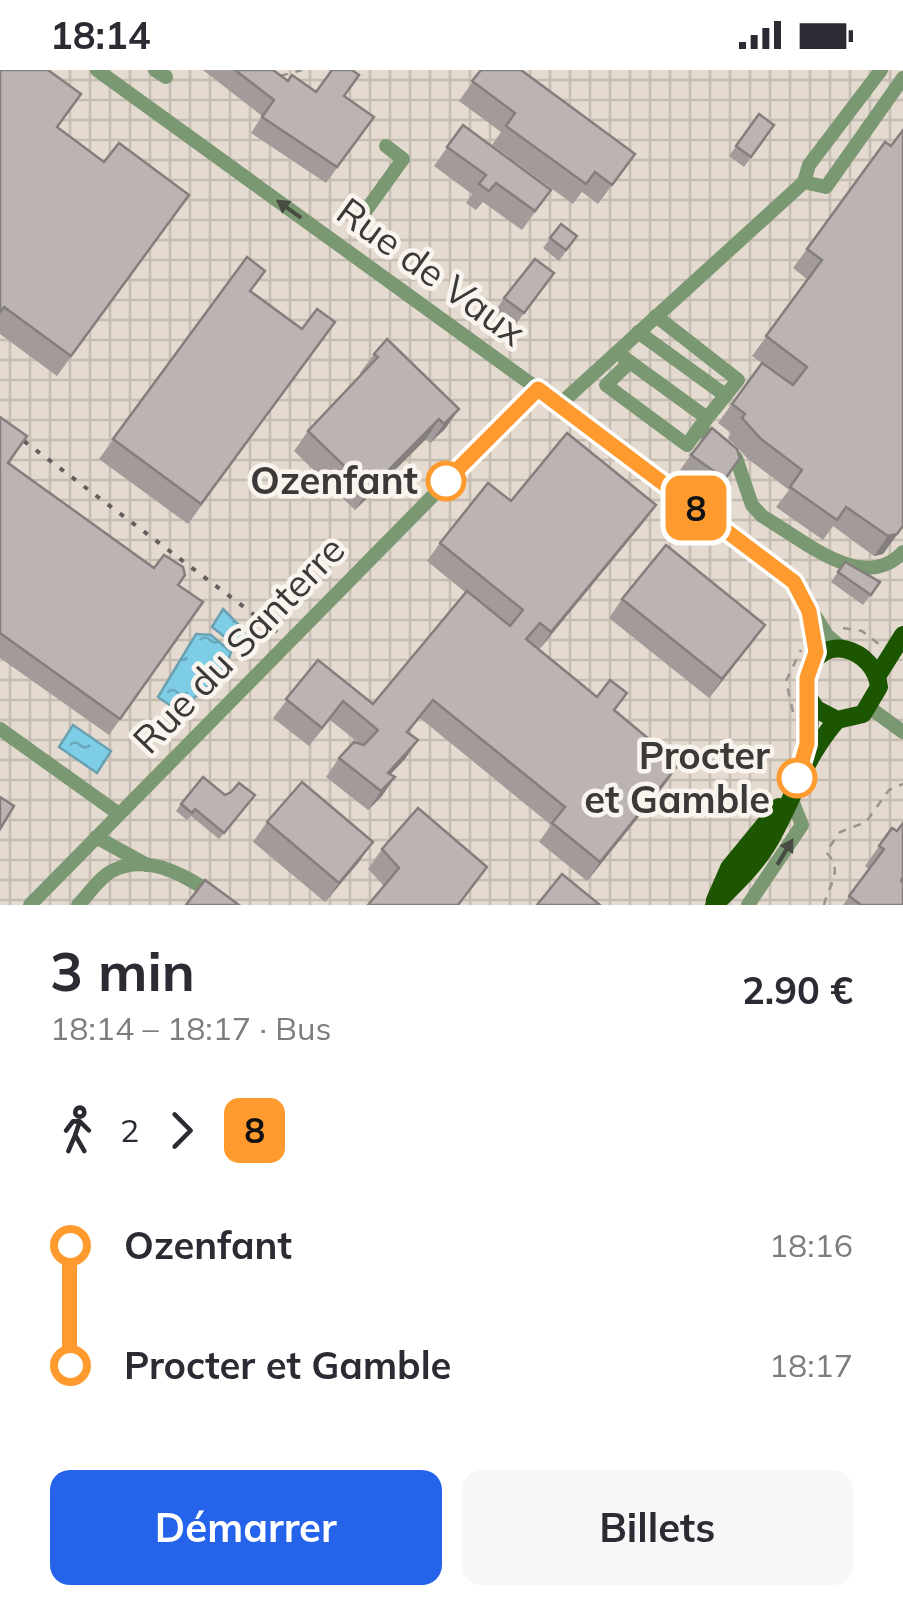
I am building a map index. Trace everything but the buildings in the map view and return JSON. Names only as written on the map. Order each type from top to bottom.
[{"type":"main road","points":[[809,698],[816,708],[836,720],[855,718],[870,708],[879,687],[878,676],[901,636]]},
{"type":"main road","points":[[804,762],[807,678],[816,660],[844,644],[882,646],[901,636]]},
{"type":"main road","points":[[844,644],[878,676]]},
{"type":"main road","points":[[714,905],[729,868],[789,795],[804,762],[836,720]]},
{"type":"street","name":"Rue de Vaux","points":[[98,70],[538,389],[794,582],[809,611],[816,660]]},
{"type":"street","points":[[559,405],[804,182],[809,165],[882,70]]},
{"type":"street","points":[[804,182],[826,187],[903,78]]},
{"type":"street","points":[[362,216],[403,159],[386,146]]},
{"type":"street","points":[[630,362],[606,385],[687,444],[738,380],[656,316]]},
{"type":"street","points":[[638,332],[726,396]]},
{"type":"street","points":[[616,352],[703,423],[736,458],[752,505],[762,516],[856,569],[874,571],[892,564],[903,552]]},
{"type":"street","name":"Rue du Santerre","points":[[30,905],[538,389]]},
{"type":"street","name":"Rue de Vaux","points":[[809,611],[844,644]]},
{"type":"street","points":[[870,708],[903,732]]},
{"type":"street","points":[[0,730],[119,814]]},
{"type":"street","points":[[748,905],[802,825],[789,795]]},
{"type":"street","points":[[96,837],[147,865],[190,878],[229,905]]},
{"type":"street","points":[[78,905],[112,871],[147,865]]},
{"type":"path","points":[[274,77],[302,70]]},
{"type":"path","points":[[844,644],[841,628],[862,632],[882,646]]},
{"type":"path","points":[[824,905],[836,878],[833,859],[826,852],[840,832],[866,822],[889,790],[903,784]]},
{"type":"shaded area","points":[[0,70],[903,70],[903,905],[0,905]]},
{"type":"water","points":[[223,609],[251,637],[245,645],[238,647],[212,627]]},
{"type":"water","points":[[196,634],[211,635],[231,652],[208,686],[174,708],[158,697]]},
{"type":"water","points":[[73,725],[111,751],[97,773],[59,747]]},
{"type":"railway","points":[[0,423],[277,632]]},
{"type":"bus line","name":"8","points":[[446,481],[538,389],[794,582],[809,611],[816,652],[807,678],[810,725],[797,778]]},
{"type":"place","name":"Ozenfant","points":[[446,481]]},
{"type":"place","name":"Procter et Gamble","points":[[797,778]]}]
